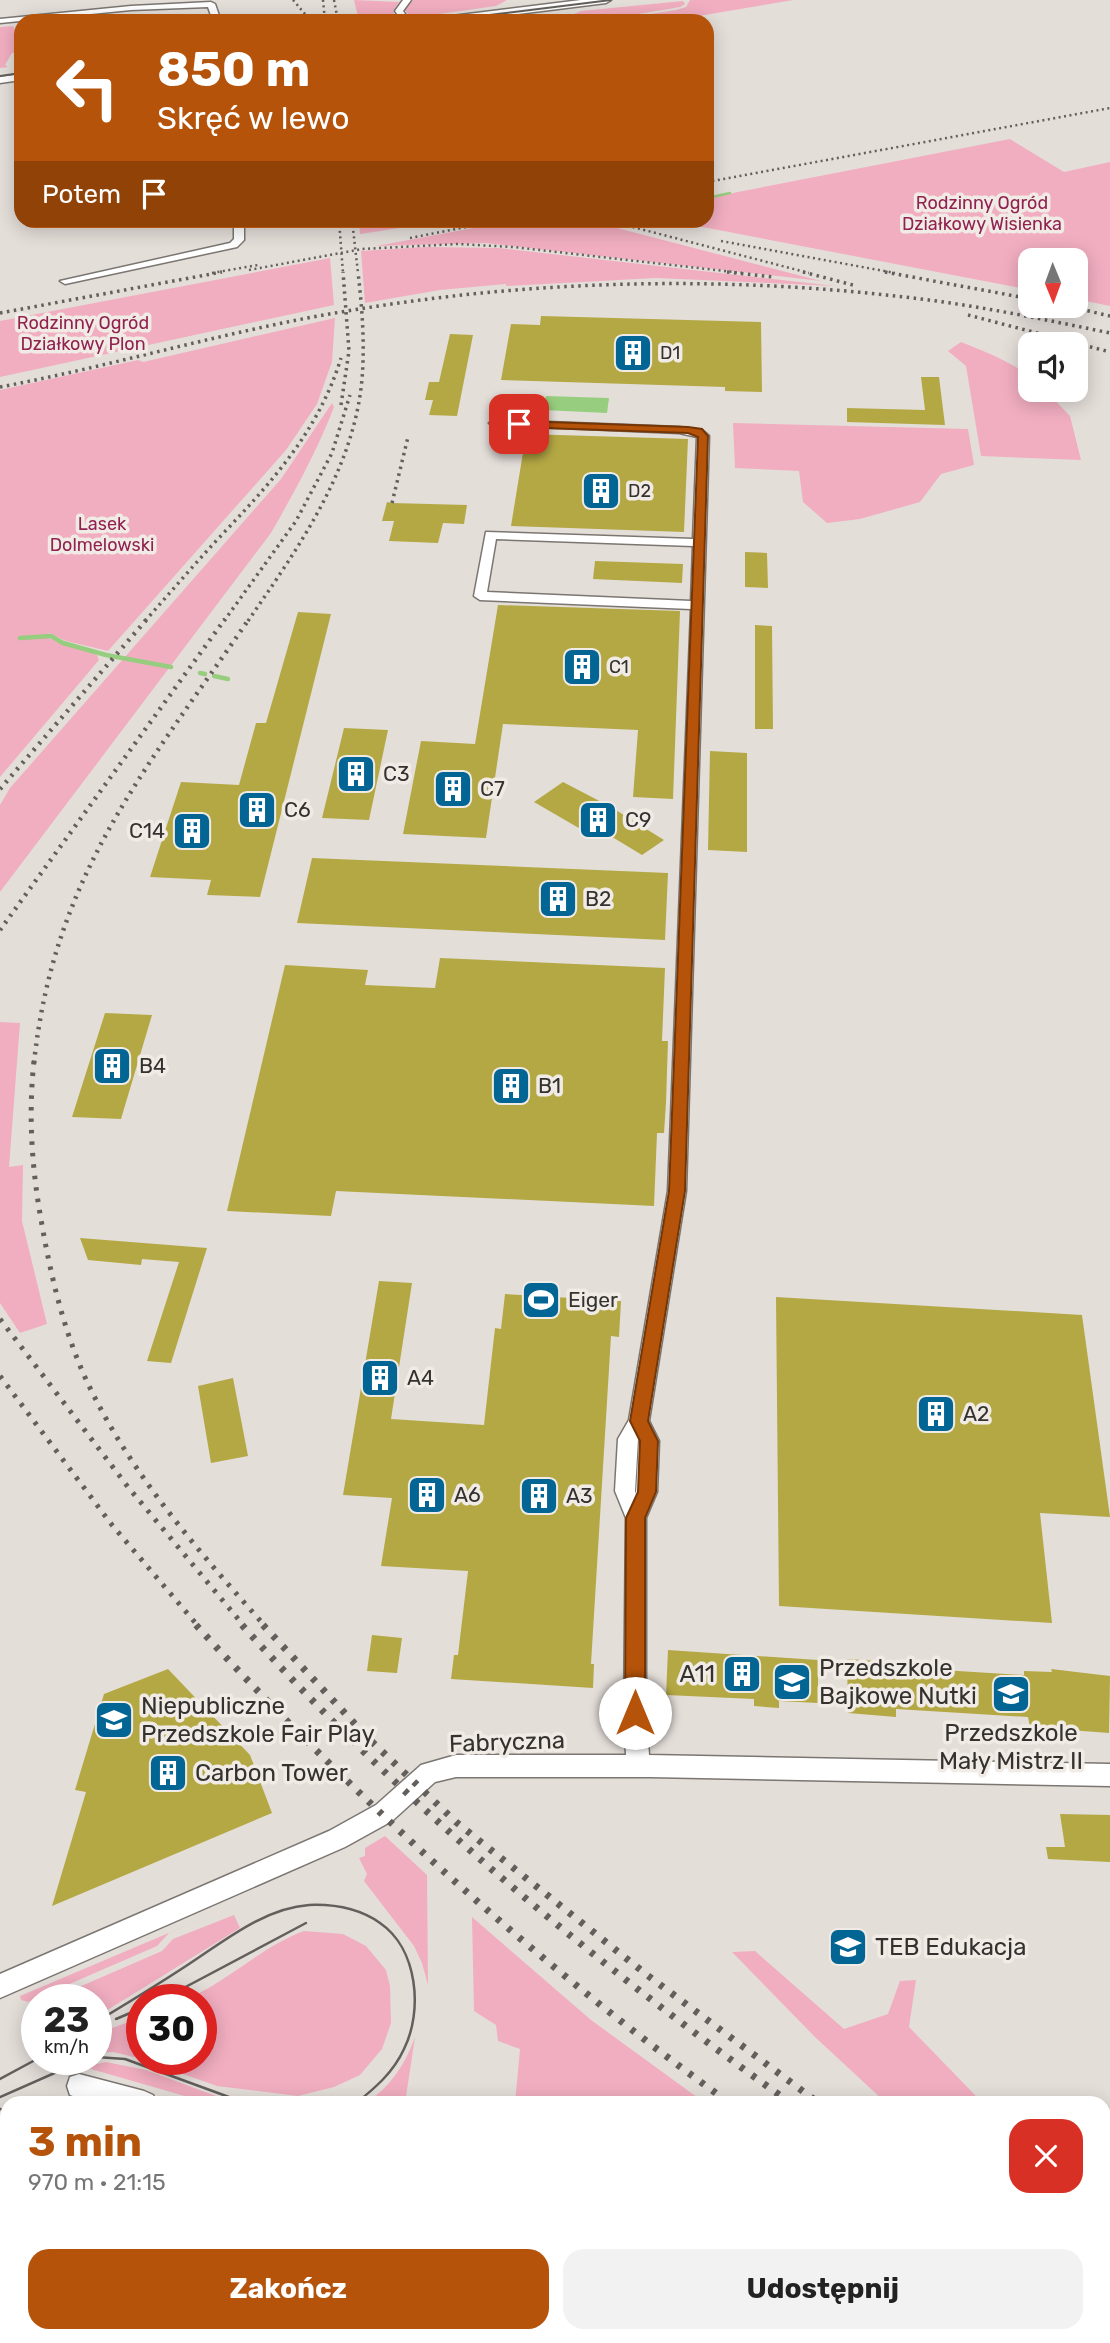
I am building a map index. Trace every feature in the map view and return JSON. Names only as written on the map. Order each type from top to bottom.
[{"type":"main road","points":[[493,14],[606,0]]},
{"type":"street","points":[[400,14],[398,11],[407,0]]},
{"type":"street","points":[[71,14],[211,4],[215,14]]},
{"type":"street","points":[[65,281],[233,245],[239,240],[239,228]]},
{"type":"street","points":[[495,424],[698,432],[703,436],[677,1191],[639,1421],[649,1441],[647,1492],[636,1518],[635,1713],[638,1766]]},
{"type":"street","points":[[697,605],[480,596],[490,535],[699,543]]},
{"type":"street","name":"Fabryczna","points":[[0,1986],[337,1839],[384,1813],[429,1773],[468,1765],[1110,1775]]},
{"type":"street","points":[[79,2086],[115,2096]]},
{"type":"green space","points":[[354,0],[399,2],[393,11],[394,14],[357,14]]},
{"type":"green space","points":[[413,0],[507,0],[496,6],[439,14],[408,14],[405,10]]},
{"type":"green space","points":[[690,0],[793,0],[710,14],[651,14],[686,7]]},
{"type":"green space","points":[[683,1],[685,4],[638,14],[574,14],[581,11]]},
{"type":"green space","points":[[13,26],[14,53],[5,65],[8,67],[0,68],[0,27]]},
{"type":"green space","name":"Rodzinny Ogród Działkowy Wisienka","points":[[1010,139],[1064,172],[1110,162],[1110,306],[1088,301],[1088,248],[1018,248],[1018,288],[708,228],[714,228],[714,197]]},
{"type":"green space","points":[[360,228],[399,228],[360,234]]},
{"type":"green space","points":[[474,228],[617,228],[821,281],[485,243],[376,246]]},
{"type":"green space","points":[[426,247],[499,248],[835,286],[656,278],[506,284],[440,290],[365,303],[361,251]]},
{"type":"green space","name":"Rodzinny Ogród Działkowy Plon","points":[[330,258],[334,305],[0,377],[0,321]]},
{"type":"green space","name":"Lasek Dolmelowski","points":[[335,318],[332,362],[317,404],[286,450],[108,651],[66,641],[49,633],[48,638],[97,655],[99,660],[0,777],[0,390],[138,360],[143,362]]},
{"type":"green space","points":[[961,342],[1018,369],[1018,402],[1057,402],[1070,416],[1081,460],[981,456],[966,366],[948,351]]},
{"type":"green space","points":[[332,403],[334,407],[320,439],[271,533],[0,892],[0,805],[10,788],[281,479]]},
{"type":"green space","points":[[733,423],[968,429],[974,465],[941,474],[920,502],[860,519],[827,523],[803,502],[799,471],[735,468]]},
{"type":"green space","points":[[0,1022],[20,1023],[9,1167],[23,1165],[22,1221],[47,1324],[20,1333],[0,1303]]},
{"type":"green space","points":[[385,1836],[427,1875],[428,1985],[414,1946],[364,1881],[367,1874],[359,1858],[365,1856],[365,1848]]},
{"type":"green space","points":[[230,1907],[169,1933],[157,1946],[69,1984],[48,1984]]},
{"type":"green space","points":[[234,1915],[240,1928],[149,1984],[126,1984],[126,1998],[112,2007],[112,1984],[86,1984],[162,1951],[173,1939]]},
{"type":"green space","points":[[472,1917],[591,2020],[695,2096],[516,2096],[520,2049],[498,2041],[496,2025],[474,2011]]},
{"type":"green space","points":[[304,1931],[343,1934],[366,1946],[386,1970],[390,1986],[391,2023],[382,2049],[360,2075],[334,2087],[298,2096],[217,2086],[186,2075],[217,2075],[215,1984],[288,1938]]},
{"type":"green space","points":[[755,1951],[844,2029],[888,2014],[900,1981],[916,1980],[909,2027],[975,2096],[879,2096],[815,2037],[732,1952]]},
{"type":"green space","points":[[126,2023],[126,2055],[112,2052],[112,2028]]},
{"type":"green space","points":[[415,2037],[406,2096],[375,2096],[396,2074]]},
{"type":"green space","points":[[112,2063],[126,2066],[126,2075],[159,2075],[216,2096],[185,2096],[112,2075]]},
{"type":"shaded area","points":[[546,396],[609,398],[607,413],[543,410]]},
{"type":"building","name":"D1","points":[[541,316],[761,322],[762,392],[725,391],[725,387],[501,380],[511,324],[540,325]]},
{"type":"building","points":[[450,334],[473,335],[457,416],[429,415],[433,400],[425,400],[429,382],[439,382]]},
{"type":"building","points":[[921,377],[939,377],[945,425],[847,422],[847,408],[925,410]]},
{"type":"building","name":"D2","points":[[526,434],[688,439],[684,532],[511,526]]},
{"type":"building","points":[[387,502],[467,505],[464,524],[443,523],[438,543],[389,541],[394,521],[382,521]]},
{"type":"building","points":[[745,552],[767,553],[768,588],[745,587]]},
{"type":"building","points":[[595,561],[683,564],[682,583],[593,579]]},
{"type":"building","name":"C1","points":[[498,605],[680,611],[673,799],[633,797],[638,730],[503,724],[486,838],[403,834],[421,741],[475,744]]},
{"type":"building","points":[[298,612],[331,614],[260,897],[207,895],[211,880],[150,877],[181,782],[239,785],[256,723],[266,723]]},
{"type":"building","points":[[755,625],[772,626],[773,729],[755,729]]},
{"type":"building","name":"C3","points":[[344,728],[388,730],[369,820],[322,818]]},
{"type":"building","points":[[710,751],[747,753],[747,852],[708,850]]},
{"type":"building","name":"C9","points":[[563,782],[611,807],[664,840],[642,855],[604,832],[596,838],[534,802]]},
{"type":"building","points":[[312,858],[668,873],[665,940],[297,923]]},
{"type":"building","name":"B1","points":[[440,958],[665,968],[662,1041],[668,1041],[666,1103],[664,1133],[657,1133],[654,1206],[336,1191],[331,1216],[227,1211],[285,965],[368,970],[365,985],[435,988]]},
{"type":"building","name":"B4","points":[[105,1013],[152,1015],[121,1119],[72,1117]]},
{"type":"building","points":[[80,1238],[207,1248],[171,1363],[147,1361],[179,1262],[142,1259],[141,1265],[88,1260]]},
{"type":"building","name":"A3","points":[[379,1281],[412,1283],[391,1419],[484,1425],[495,1328],[501,1329],[505,1294],[621,1301],[619,1337],[611,1336],[591,1664],[594,1664],[593,1688],[451,1679],[454,1655],[458,1655],[468,1571],[381,1566],[392,1498],[343,1495]]},
{"type":"building","name":"A2","points":[[776,1297],[1082,1315],[1110,1517],[1040,1513],[1052,1623],[779,1606]]},
{"type":"building","points":[[233,1378],[248,1456],[211,1463],[198,1386]]},
{"type":"building","points":[[372,1635],[402,1638],[397,1673],[367,1671]]},
{"type":"building","name":"A11","points":[[668,1650],[818,1660],[818,1703],[779,1701],[779,1708],[754,1706],[754,1699],[666,1695]]},
{"type":"building","points":[[847,1659],[894,1662],[894,1667],[1024,1675],[1024,1671],[1052,1672],[1051,1669],[1110,1676],[1109,1733],[1030,1727],[1028,1717],[896,1709],[896,1717],[848,1713]]},
{"type":"building","name":"Carbon Tower","points":[[168,1669],[250,1755],[272,1813],[52,1906],[86,1792],[75,1790],[104,1694]]},
{"type":"building","points":[[1060,1814],[1110,1815],[1110,1862],[1048,1859],[1046,1847],[1065,1847]]},
{"type":"waterway","points":[[714,196],[730,193]]},
{"type":"waterway","points":[[20,638],[51,636],[63,643],[106,655],[171,667]]},
{"type":"waterway","points":[[200,673],[205,674]]},
{"type":"waterway","points":[[214,676],[228,679]]},
{"type":"tram line","points":[[497,14],[611,0]]},
{"type":"tram line","points":[[0,76],[14,74]]},
{"type":"tram line","points":[[112,2012],[244,1928],[276,1912],[309,1905],[328,1905],[355,1911],[372,1918],[393,1934],[409,1964],[415,1999],[410,2034],[400,2058],[383,2080],[365,2096]]},
{"type":"tram line","points":[[191,1984],[306,1923]]},
{"type":"tram line","points":[[116,2019],[126,2015]]},
{"type":"tram line","points":[[112,2058],[125,2059],[226,2096]]},
{"type":"tram line","points":[[0,2079],[21,2068]]},
{"type":"tram line","points":[[2,2096],[50,2075]]},
{"type":"railway","points":[[293,0],[305,14]]},
{"type":"railway","points":[[323,0],[324,14]]},
{"type":"railway","points":[[334,0],[337,14]]},
{"type":"railway","points":[[714,181],[1110,108]]},
{"type":"railway","points":[[340,228],[341,253]]},
{"type":"railway","points":[[353,228],[355,250]]},
{"type":"railway","points":[[410,238],[461,228]]},
{"type":"railway","points":[[637,228],[809,273]]},
{"type":"railway","points":[[721,241],[895,273]]},
{"type":"railway","points":[[355,250],[458,244],[513,247],[742,273]]},
{"type":"railway","points":[[341,253],[355,250]]},
{"type":"railway","points":[[355,250],[358,273]]},
{"type":"railway","points":[[249,270],[341,253]]},
{"type":"railway","points":[[341,253],[343,273]]},
{"type":"railway","points":[[212,273],[258,265]]},
{"type":"railway","points":[[0,313],[222,272]]},
{"type":"railway","points":[[343,272],[346,311]]},
{"type":"railway","points":[[358,272],[361,309]]},
{"type":"railway","points":[[727,272],[773,277]]},
{"type":"railway","points":[[803,272],[853,285]]},
{"type":"railway","points":[[885,272],[1018,297]]},
{"type":"railway","points":[[361,309],[490,292],[562,287],[634,284],[777,286],[921,299],[1110,333]]},
{"type":"railway","points":[[248,621],[321,507],[348,445],[357,413],[362,379],[361,309]]},
{"type":"railway","points":[[346,311],[361,309]]},
{"type":"railway","points":[[0,387],[346,311]]},
{"type":"railway","points":[[341,405],[349,351],[346,311]]},
{"type":"railway","points":[[1088,311],[1110,316]]},
{"type":"railway","points":[[968,315],[1110,352]]},
{"type":"railway","points":[[145,621],[290,457],[319,410],[341,358]]},
{"type":"railway","points":[[224,621],[296,521],[332,453],[350,395]]},
{"type":"railway","points":[[392,503],[408,437]]},
{"type":"railway","points":[[0,789],[147,619]]},
{"type":"railway","points":[[0,930],[225,619]]},
{"type":"railway","points":[[34,1063],[45,996],[62,935],[84,879],[141,775],[249,619]]},
{"type":"railway","points":[[34,1061],[31,1123],[39,1205],[55,1289],[83,1372],[109,1424],[149,1485],[193,1543],[265,1626]]},
{"type":"railway","points":[[0,1319],[128,1487],[244,1626]]},
{"type":"railway","points":[[0,1376],[112,1525],[198,1626]]},
{"type":"railway","points":[[196,1625],[320,1754],[452,1878],[589,1996],[720,2096]]},
{"type":"railway","points":[[242,1625],[369,1757],[503,1880],[645,1995],[781,2096]]},
{"type":"railway","points":[[263,1625],[368,1738],[456,1822],[647,1975],[809,2096]]},
{"type":"place","name":"D1","points":[[633,353]]},
{"type":"place","name":"D2","points":[[601,491]]},
{"type":"place","name":"C1","points":[[582,667]]},
{"type":"place","name":"C3","points":[[356,774]]},
{"type":"place","name":"C7","points":[[453,789]]},
{"type":"place","name":"C6","points":[[257,810]]},
{"type":"place","name":"C9","points":[[598,820]]},
{"type":"place","name":"C14","points":[[192,831]]},
{"type":"place","name":"B2","points":[[558,899]]},
{"type":"place","name":"B4","points":[[112,1066]]},
{"type":"place","name":"B1","points":[[511,1086]]},
{"type":"place","name":"Eiger","points":[[541,1300]]},
{"type":"place","name":"A4","points":[[380,1378]]},
{"type":"place","name":"A2","points":[[936,1414]]},
{"type":"place","name":"A6","points":[[427,1495]]},
{"type":"place","name":"A3","points":[[539,1496]]},
{"type":"place","name":"A11","points":[[742,1674]]},
{"type":"place","name":"Przedszkole Bajkowe Nutki","points":[[792,1682]]},
{"type":"place","name":"Przedszkole Mały Mistrz II","points":[[1011,1694]]},
{"type":"place","name":"Niepubliczne Przedszkole Fair Play","points":[[114,1720]]},
{"type":"place","name":"Carbon Tower","points":[[168,1773]]},
{"type":"place","name":"TEB Edukacja","points":[[848,1947]]},
{"type":"route","points":[[519,424],[688,430],[703,436],[677,1191],[639,1421],[649,1441],[647,1492],[636,1518],[635,1713]]}]
